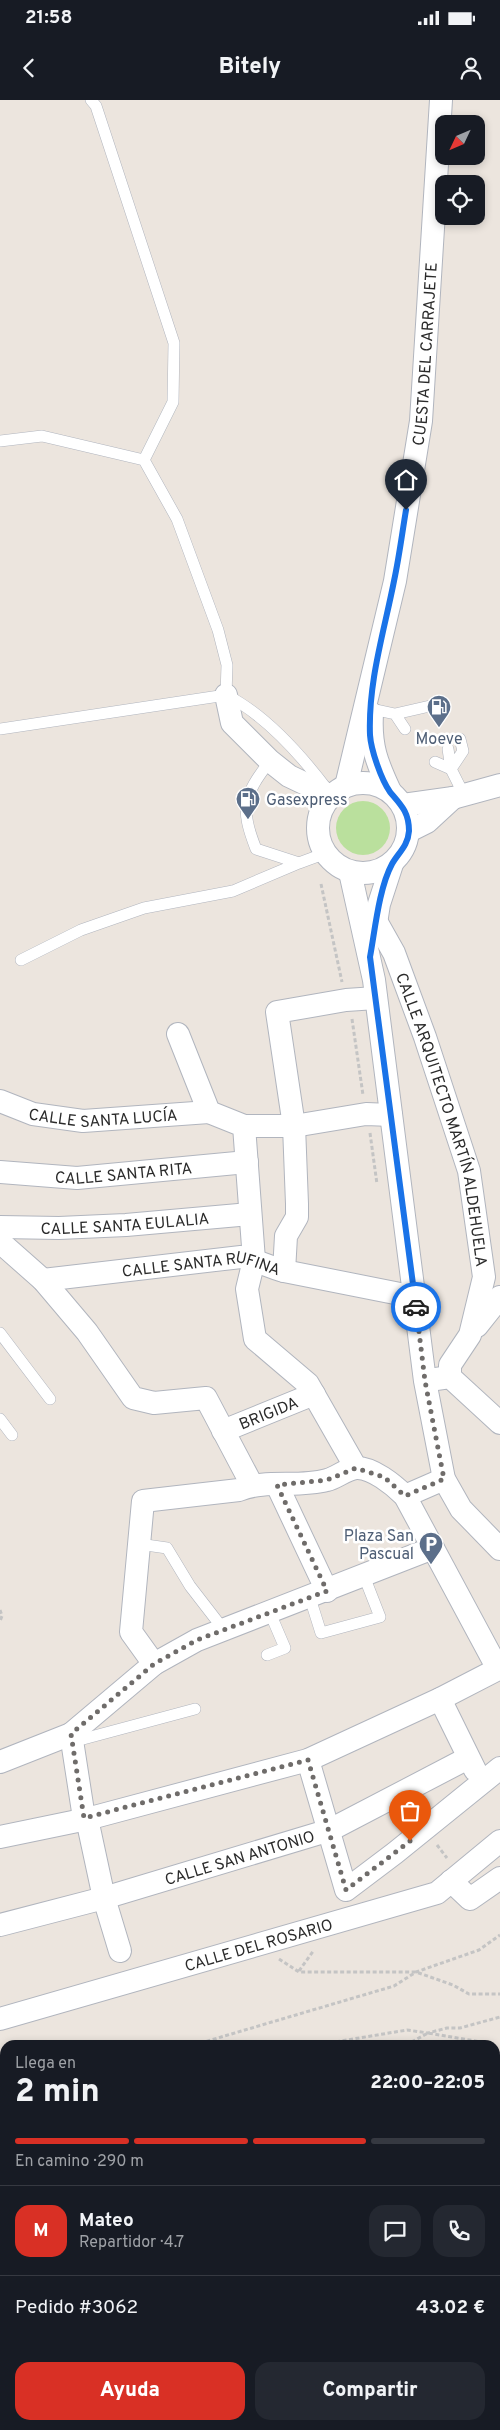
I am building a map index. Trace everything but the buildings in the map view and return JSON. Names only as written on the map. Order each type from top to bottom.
[{"type":"street","name":"CUESTA DEL CARRAJETE","points":[[338,791],[375,664],[395,580],[421,422],[441,100]]},
{"type":"street","name":"CUESTA DEL CARRAJETE","points":[[375,664],[370,735],[374,751],[396,798]]},
{"type":"street","points":[[226,695],[232,723],[270,761],[289,776],[338,791]]},
{"type":"street","points":[[370,957],[379,904],[392,864],[406,844],[409,831],[396,798],[376,784],[361,782],[338,791],[322,808],[318,823],[319,839],[326,853],[336,864],[350,872],[372,872],[392,864]]},
{"type":"street","points":[[396,798],[459,797],[500,785]]},
{"type":"street","points":[[409,831],[427,822],[459,797]]},
{"type":"street","points":[[350,872],[370,957],[425,1381],[444,1479],[462,1509],[500,1549]]},
{"type":"street","name":"CALLE ARQUITECTO MARTÍN ALDEHUELA","points":[[376,921],[394,953],[425,1037],[469,1171],[484,1277],[470,1335],[450,1365],[450,1376]]},
{"type":"street","points":[[284,1271],[286,1236],[297,1217],[294,1126],[277,1012],[346,1000],[376,998]]},
{"type":"street","points":[[178,1034],[209,1112],[244,1126],[294,1126],[366,1114],[391,1115]]},
{"type":"street","name":"CALLE SANTA LUCÍA","points":[[0,1101],[33,1114],[83,1121],[209,1112]]},
{"type":"street","points":[[244,1126],[254,1260],[247,1289],[255,1338],[308,1384],[356,1468]]},
{"type":"street","name":"CALLE SANTA RITA","points":[[0,1172],[77,1178],[247,1162]]},
{"type":"street","name":"CALLE SANTA EULALIA","points":[[0,1227],[59,1228],[116,1226],[250,1214]]},
{"type":"street","points":[[0,1242],[43,1280],[87,1332],[133,1398],[154,1403],[206,1398],[252,1485]]},
{"type":"street","name":"CALLE SANTA RUFINA","points":[[43,1280],[241,1258],[254,1260],[265,1266],[284,1271],[415,1297]]},
{"type":"street","points":[[470,1335],[500,1297]]},
{"type":"street","points":[[425,1381],[450,1376],[500,1423]]},
{"type":"street","name":"BRIGIDA","points":[[223,1431],[314,1394]]},
{"type":"street","points":[[0,1837],[86,1818],[308,1760],[440,1699],[499,1668],[405,1496],[384,1477],[356,1468],[327,1480],[277,1485],[252,1485],[239,1490],[143,1501],[130,1632],[154,1664]]},
{"type":"street","points":[[405,1496],[444,1479]]},
{"type":"street","points":[[277,1485],[318,1594]]},
{"type":"street","points":[[0,1762],[72,1738],[154,1664],[197,1640],[433,1548]]},
{"type":"street","points":[[440,1699],[468,1758],[482,1782]]},
{"type":"street","points":[[72,1738],[86,1818],[104,1898],[120,1951]]},
{"type":"street","name":"CALLE SAN ANTONIO","points":[[0,1925],[104,1898],[330,1830],[468,1758]]},
{"type":"street","points":[[308,1760],[346,1890],[500,1768]]},
{"type":"street","name":"CALLE DEL ROSARIO","points":[[0,2019],[437,1893],[500,1841]]},
{"type":"street","points":[[455,1878],[470,1899],[500,1878]]},
{"type":"lane","points":[[91,100],[96,106],[174,343],[173,402],[144,460]]},
{"type":"lane","points":[[0,440],[42,436],[144,460],[177,519],[218,630],[227,665],[226,695]]},
{"type":"lane","points":[[0,729],[226,695],[246,705],[338,791]]},
{"type":"lane","points":[[395,714],[430,706]]},
{"type":"lane","points":[[372,709],[418,717]]},
{"type":"lane","points":[[395,714],[404,729]]},
{"type":"lane","points":[[451,769],[463,751],[460,739]]},
{"type":"lane","points":[[448,750],[459,797]]},
{"type":"lane","points":[[270,761],[250,788],[245,810],[249,831],[256,849],[299,863]]},
{"type":"lane","points":[[435,762],[451,769]]},
{"type":"lane","points":[[21,960],[81,930],[134,911],[233,892],[326,853]]},
{"type":"lane","points":[[0,1333],[50,1399]]},
{"type":"lane","points":[[0,1419],[12,1435]]},
{"type":"lane","points":[[139,1544],[168,1548],[190,1586],[224,1630]]},
{"type":"lane","points":[[318,1594],[321,1633],[380,1617],[364,1576]]},
{"type":"lane","points":[[267,1655],[285,1648],[270,1613]]},
{"type":"lane","points":[[72,1738],[194,1709]]},
{"type":"path","points":[[321,884],[346,1000],[351,1012],[377,1185]]},
{"type":"path","points":[[0,1610],[2,1616],[0,1621]]},
{"type":"path","points":[[425,1829],[455,1878]]},
{"type":"path","points":[[211,2040],[394,1986],[416,1972],[479,1950],[500,1935]]},
{"type":"path","points":[[314,1950],[297,1971],[416,1972],[453,1985],[469,1994],[500,1994]]},
{"type":"path","points":[[415,2040],[428,2033],[447,2028],[460,2028],[500,2017]]},
{"type":"path","points":[[347,2040],[407,2030],[428,2033],[446,2040]]},
{"type":"green space","points":[[358,801],[368,801],[378,805],[386,813],[390,828],[386,843],[378,851],[368,855],[358,855],[348,851],[340,843],[336,833],[336,823],[340,813],[348,805]]},
{"type":"way so far","points":[[410,1841],[346,1890],[308,1760],[212,1784],[87,1819],[84,1818],[71,1734],[154,1664],[197,1640],[327,1591],[277,1485],[327,1480],[356,1468],[384,1477],[405,1496],[444,1479],[425,1381],[416,1307]]},
{"type":"place","name":"Moeve","points":[[439,728]]},
{"type":"place","name":"Gasexpress","points":[[248,820]]},
{"type":"place","name":"Plaza San Pascual","points":[[431,1565]]},
{"type":"route","points":[[406,510],[395,580],[375,664],[370,735],[376,759],[390,791],[403,805],[409,831],[406,844],[392,864],[379,904],[370,957],[416,1307]]}]
